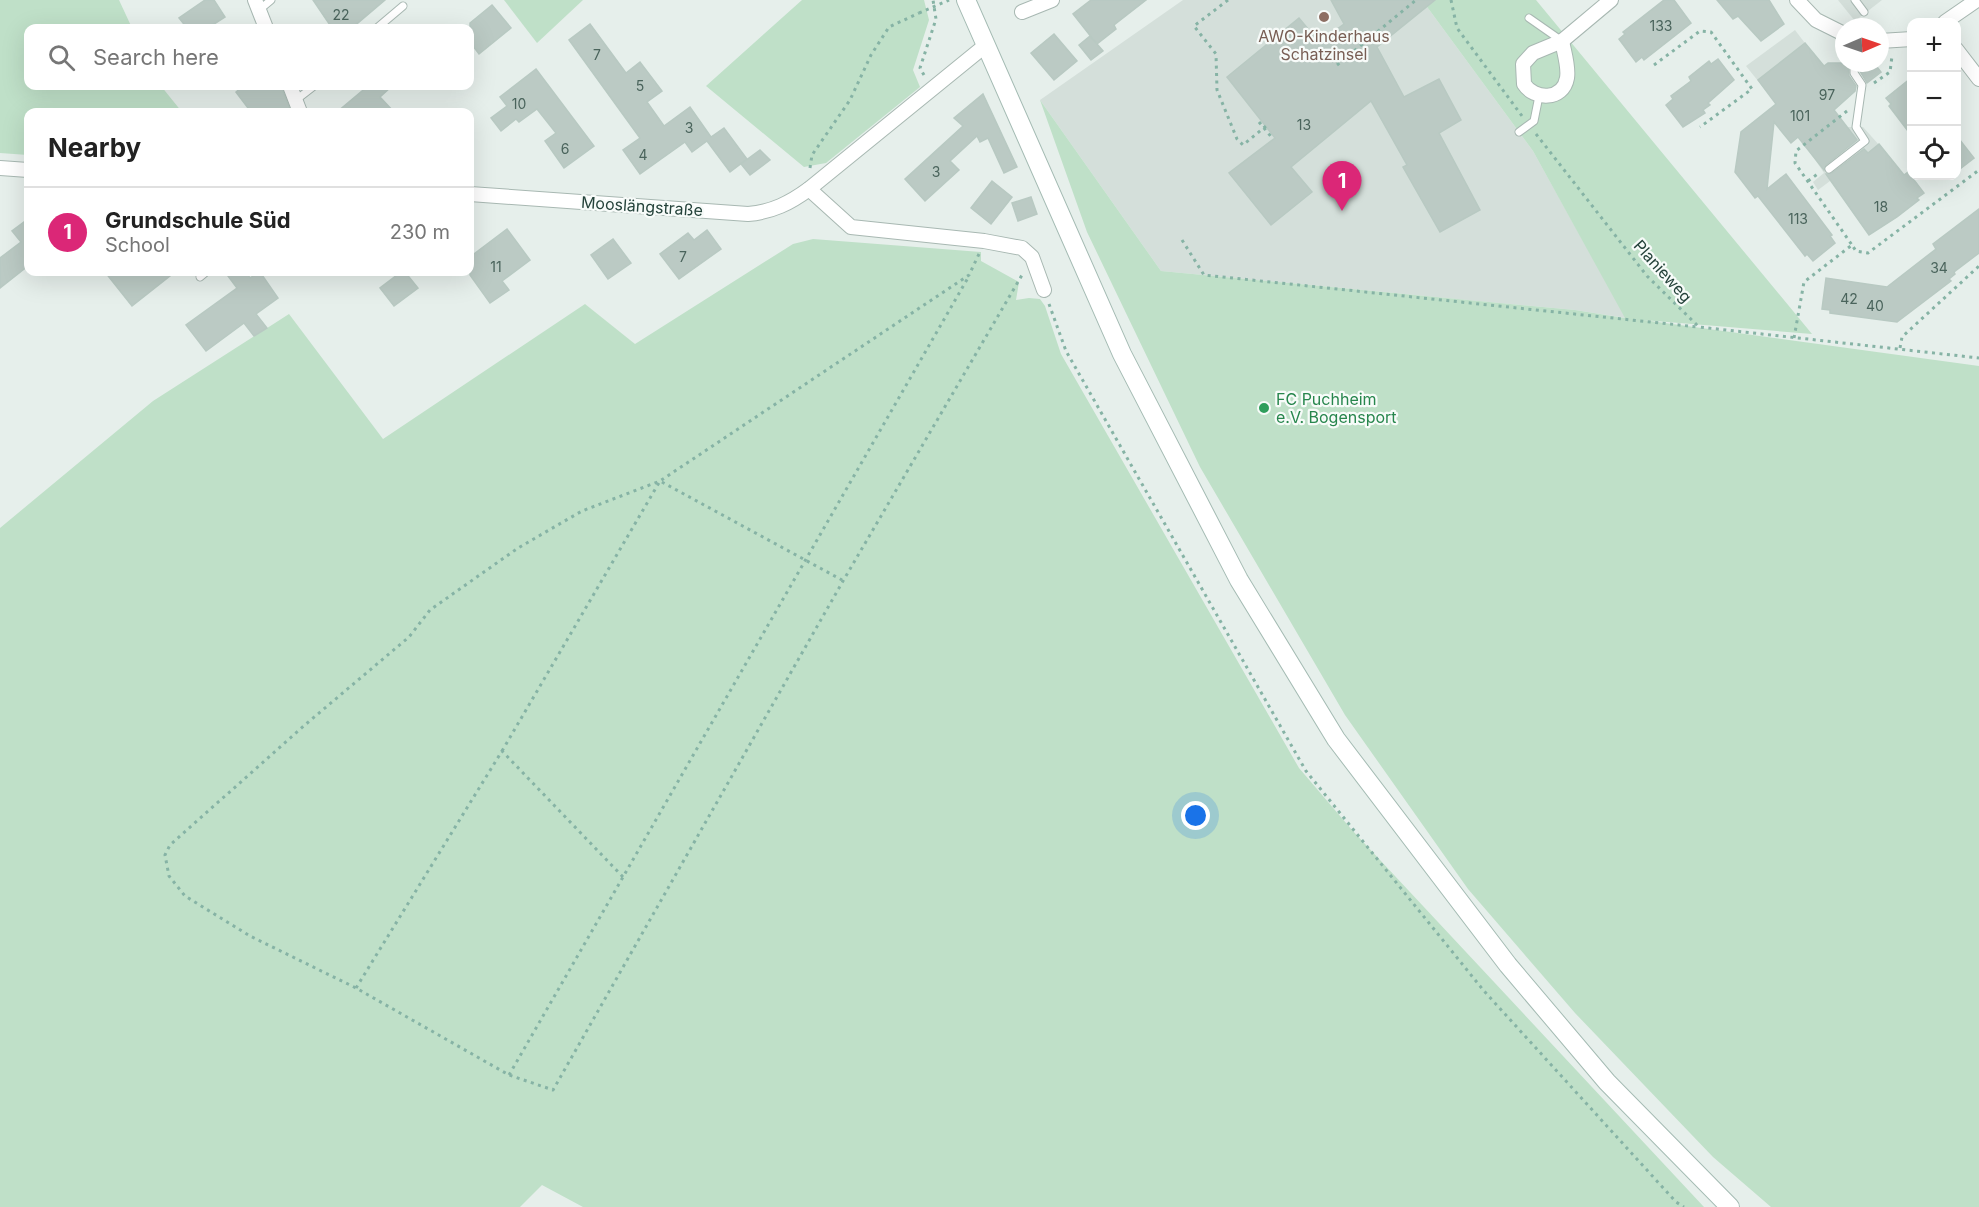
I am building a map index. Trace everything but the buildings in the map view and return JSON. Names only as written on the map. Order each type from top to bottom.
[{"type":"street","points":[[966,0],[1122,354],[1239,580],[1336,739],[1508,965],[1607,1082],[1730,1207]]},
{"type":"street","points":[[1022,12],[1052,0]]},
{"type":"street","points":[[1562,41],[1567,72],[1565,83],[1554,94],[1539,96],[1528,90],[1524,84],[1523,64],[1533,53],[1562,41],[1611,0]]},
{"type":"street","points":[[1797,0],[1816,20],[1835,30]]},
{"type":"street","points":[[1952,18],[1977,0]]},
{"type":"street","points":[[257,5],[264,24]]},
{"type":"street","points":[[1889,41],[1907,39]]},
{"type":"street","name":"Mooslängstraße","points":[[474,194],[748,214],[767,212],[795,200],[986,45]]},
{"type":"street","points":[[1961,56],[1979,79]]},
{"type":"street","points":[[292,90],[298,106]]},
{"type":"street","points":[[0,168],[24,170]]},
{"type":"street","points":[[809,189],[851,227],[984,241],[1022,248],[1032,257],[1044,290]]},
{"type":"lane","points":[[257,5],[271,0]]},
{"type":"lane","points":[[1855,0],[1864,12]]},
{"type":"lane","points":[[382,24],[403,6]]},
{"type":"lane","points":[[1529,18],[1562,41]]},
{"type":"lane","points":[[1829,169],[1866,141],[1856,128],[1862,85],[1854,72]]},
{"type":"lane","points":[[298,106],[311,90]]},
{"type":"lane","points":[[1519,132],[1534,121],[1539,96]]},
{"type":"path","points":[[931,90],[920,68],[936,19],[933,0]]},
{"type":"path","points":[[809,189],[812,155],[850,100],[879,40],[889,27],[949,0]]},
{"type":"path","points":[[1228,0],[1194,26],[1216,54],[1216,90],[1237,139],[1243,146],[1265,127]]},
{"type":"path","points":[[1337,65],[1416,0]]},
{"type":"path","name":"Planieweg","points":[[1451,0],[1458,28],[1529,125],[1647,276],[1699,327]]},
{"type":"path","points":[[1654,65],[1700,31],[1711,32],[1752,88],[1700,127]]},
{"type":"path","points":[[1861,93],[1890,72],[1889,62]]},
{"type":"path","points":[[1259,122],[1273,139]]},
{"type":"path","points":[[1794,338],[1803,282],[1852,245],[1857,251],[1868,253],[1979,170]]},
{"type":"path","points":[[1182,240],[1204,275],[1979,358]]},
{"type":"path","points":[[509,1075],[969,275],[984,241]]},
{"type":"path","points":[[969,275],[660,481],[582,511],[518,548],[430,610],[409,637],[306,724],[232,793],[170,845],[165,855],[169,876],[185,896],[250,936],[356,988],[509,1075],[553,1090],[843,581],[1032,257]]},
{"type":"path","points":[[1900,348],[1902,337],[1979,266]]},
{"type":"path","points":[[660,481],[843,581]]},
{"type":"path","points":[[356,988],[502,751],[660,481]]},
{"type":"path","points":[[502,751],[623,877]]},
{"type":"shaded area","points":[[1183,0],[1422,0],[1533,151],[1626,318],[1575,310],[1161,271],[1040,100]]},
{"type":"shaded area","points":[[1838,0],[1882,0],[1859,18],[1853,18]]},
{"type":"shaded area","points":[[1795,30],[1814,55],[1767,92],[1746,66]]},
{"type":"shaded area","points":[[1847,127],[1863,127],[1888,155],[1830,181],[1818,190],[1813,182],[1824,173],[1812,155]]},
{"type":"green space","points":[[0,0],[119,0],[130,24],[24,24],[24,90],[164,90],[179,108],[24,108],[24,155],[0,153]]},
{"type":"green space","points":[[504,0],[583,0],[537,43]]},
{"type":"green space","points":[[802,0],[924,0],[929,20],[913,70],[920,87],[826,163],[804,167],[706,86]]},
{"type":"green space","points":[[1422,0],[1536,0],[1812,334],[1643,320],[1979,366],[1979,1207],[1771,1207],[1713,1157],[1575,1013],[1468,889],[1345,715],[1200,467],[1087,232],[1040,100],[1161,271],[1575,310],[1625,318],[1533,151]]},
{"type":"green space","points":[[813,239],[981,252],[981,261],[1019,282],[1016,300],[1040,299],[1045,306],[1061,354],[1299,768],[1352,830],[1704,1207],[583,1207],[542,1185],[520,1207],[0,1207],[0,528],[153,401],[289,314],[383,439],[585,304],[635,344],[793,244]]},
{"type":"place","name":"AWO-Kinderhaus Schatzinsel","points":[[1324,17]]},
{"type":"place","name":"Grundschule Süd","points":[[1342,211]]},
{"type":"place","name":"FC Puchheim e.V. Bogensport","points":[[1264,408]]}]
